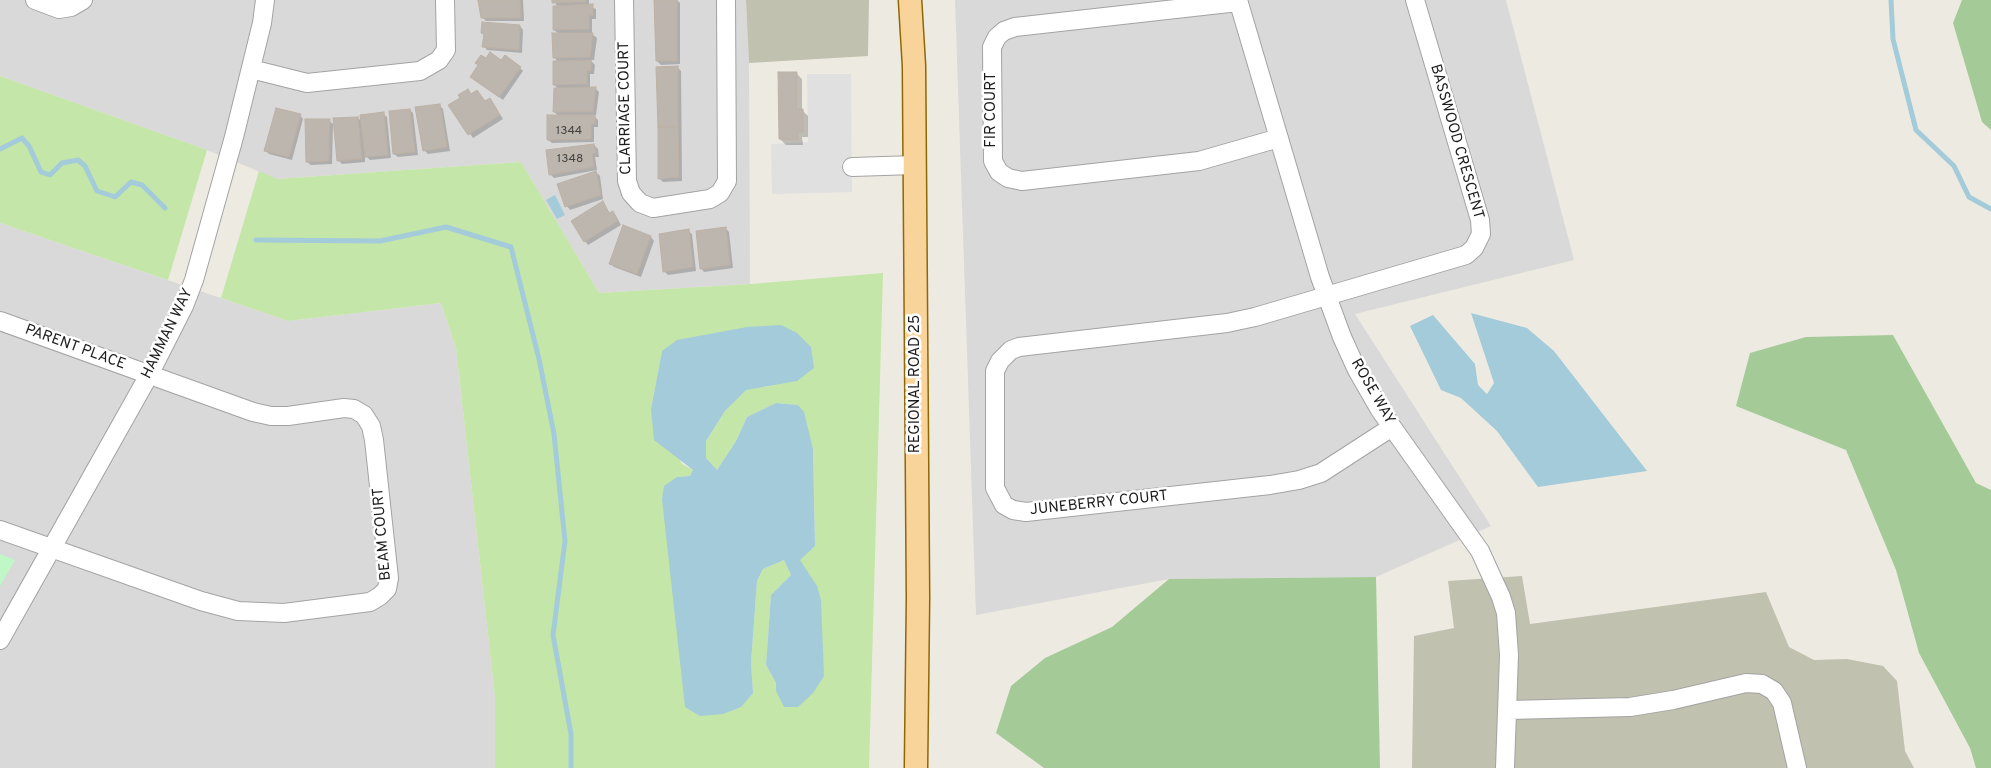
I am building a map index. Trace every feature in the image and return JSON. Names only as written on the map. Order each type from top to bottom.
[{"type":"main road","name":"REGIONAL ROAD 25","points":[[910,0],[914,165],[918,598],[916,768]]},
{"type":"street","points":[[35,0],[59,9],[71,6],[82,0]]},
{"type":"street","name":"HAMMAN WAY","points":[[0,640],[149,375],[184,306],[194,280],[252,69],[266,0]]},
{"type":"street","points":[[252,69],[307,83],[420,71],[439,60],[446,50],[445,0]]},
{"type":"street","name":"CLARRIAGE COURT","points":[[624,0],[627,181],[631,193],[640,203],[653,208],[710,199],[720,193],[727,181],[726,0]]},
{"type":"street","name":"BASSWOOD CRESCENT","points":[[1326,296],[1466,255],[1478,242],[1481,234],[1480,220],[1414,0]]},
{"type":"street","name":"ROSE WAY","points":[[1238,1],[1326,296],[1357,370],[1392,427],[1480,551],[1496,581],[1506,613],[1508,629],[1508,710],[1505,768]]},
{"type":"street","name":"FIR COURT","points":[[1238,1],[1015,27],[1004,31],[997,37],[992,47],[992,161],[999,172],[1008,178],[1022,181],[1199,161],[1279,138]]},
{"type":"street","points":[[852,166],[914,165]]},
{"type":"street","name":"JUNEBERRY COURT","points":[[1326,296],[1255,318],[1227,323],[1019,347],[1011,350],[1000,361],[995,371],[996,488],[998,497],[1004,505],[1013,510],[1026,512],[1270,485],[1299,480],[1320,473],[1392,427]]},
{"type":"street","name":"PARENT PLACE","points":[[0,321],[149,375]]},
{"type":"street","name":"BEAM COURT","points":[[53,548],[201,601],[238,611],[284,613],[357,604],[370,602],[387,589],[389,578],[374,440],[372,426],[364,415],[344,408],[271,416],[252,412],[149,375]]},
{"type":"street","points":[[0,530],[53,548]]},
{"type":"street","points":[[1508,710],[1630,706],[1673,700],[1746,684],[1762,684],[1774,691],[1782,703],[1797,768]]},
{"type":"shaded area","points":[[0,0],[746,0],[749,63],[750,284],[599,293],[521,162],[277,179],[207,150],[0,76]]},
{"type":"shaded area","points":[[746,0],[869,0],[868,56],[749,63]]},
{"type":"shaded area","points":[[955,0],[1506,0],[1574,260],[1355,314],[1491,526],[1376,577],[1169,579],[976,615]]},
{"type":"shaded area","points":[[807,74],[851,74],[852,192],[772,194],[771,144],[808,142]]},
{"type":"shaded area","points":[[0,223],[288,321],[441,303],[456,348],[495,697],[495,768],[0,768]]},
{"type":"shaded area","points":[[1522,576],[1530,624],[1766,592],[1789,647],[1814,660],[1847,659],[1883,666],[1897,681],[1905,751],[1914,768],[1412,768],[1414,636],[1454,628],[1448,581]]},
{"type":"green space","points":[[1962,0],[1991,0],[1991,130],[1982,122],[1953,23]]},
{"type":"green space","points":[[0,76],[207,150],[168,280],[0,223]]},
{"type":"green space","points":[[521,162],[599,293],[750,284],[883,273],[869,768],[495,768],[495,697],[456,348],[441,303],[288,321],[221,298],[259,171],[277,179]],"holes":[[[662,351],[772,386],[746,389],[725,411],[706,441],[706,458],[717,470],[736,441],[747,417],[776,403],[797,405],[813,449],[815,546],[799,560],[805,570],[776,691],[776,683],[766,665],[771,595],[791,575],[784,560],[763,569],[757,581],[751,663],[753,693],[677,477],[690,476],[693,470],[682,464],[651,409]]]},
{"type":"green space","points":[[1893,335],[1976,483],[1991,490],[1991,768],[1976,768],[1970,748],[1919,653],[1896,570],[1846,450],[1736,406],[1750,353],[1806,337]]},
{"type":"green space","points":[[0,554],[15,560],[0,586]]},
{"type":"green space","points":[[1376,577],[1380,768],[1044,768],[996,733],[1011,686],[1045,658],[1112,627],[1169,579]]},
{"type":"water","points":[[555,195],[565,215],[557,219],[546,200]]},
{"type":"water","points":[[1471,313],[1527,328],[1554,351],[1647,471],[1538,487],[1497,431],[1461,398],[1441,390],[1410,326],[1433,315],[1475,364],[1478,385],[1487,394],[1494,383]]},
{"type":"water","points":[[781,325],[797,333],[811,347],[814,368],[797,381],[746,390],[725,411],[706,441],[706,458],[717,470],[736,441],[747,417],[776,403],[798,405],[804,412],[813,449],[815,546],[800,560],[817,586],[821,600],[824,676],[813,693],[798,707],[784,707],[776,691],[776,683],[766,665],[771,595],[791,575],[784,560],[763,569],[757,581],[751,663],[753,693],[741,707],[723,714],[700,716],[685,707],[662,499],[664,486],[677,477],[690,476],[693,470],[654,440],[651,409],[662,351],[677,340],[747,327]]},
{"type":"building","points":[[478,0],[520,0],[521,18],[481,18]]},
{"type":"building","points":[[552,0],[586,0],[586,2],[552,3]]},
{"type":"building","points":[[654,0],[677,0],[677,61],[656,61]]},
{"type":"building","points":[[593,4],[593,15],[589,16],[589,29],[553,30],[553,6]]},
{"type":"building","points":[[482,22],[520,25],[519,50],[482,47],[484,34],[481,33]]},
{"type":"building","points":[[552,33],[593,33],[590,57],[553,58]]},
{"type":"building","points":[[490,52],[501,60],[505,55],[521,67],[499,97],[470,77],[478,65],[475,63],[481,55],[486,58]]},
{"type":"building","points":[[591,60],[591,71],[587,71],[587,84],[553,85],[553,61]]},
{"type":"building","points":[[678,66],[678,127],[658,127],[656,67]]},
{"type":"building","points":[[778,72],[797,72],[796,109],[803,109],[803,132],[797,132],[798,140],[779,139]]},
{"type":"building","points":[[596,87],[593,112],[553,112],[554,88]]},
{"type":"building","points":[[468,89],[471,94],[477,90],[485,101],[490,98],[500,115],[468,135],[448,105],[460,98],[458,95]]},
{"type":"building","points":[[440,104],[447,147],[423,151],[415,107]]},
{"type":"building","points":[[276,108],[301,114],[289,157],[264,151]]},
{"type":"building","points":[[410,109],[415,152],[393,154],[389,111]]},
{"type":"building","points":[[384,112],[388,155],[365,157],[360,115]]},
{"type":"building","points":[[547,115],[595,115],[595,124],[591,124],[591,139],[547,140]]},
{"type":"building","points":[[358,117],[362,159],[337,161],[333,118]]},
{"type":"building","points":[[305,119],[330,119],[329,161],[306,162]]},
{"type":"building","points":[[658,127],[678,127],[679,177],[658,179]]},
{"type":"building","points":[[594,144],[596,153],[592,154],[594,167],[549,175],[546,150]]},
{"type":"building","points":[[596,171],[601,195],[565,207],[557,184]]},
{"type":"building","points":[[603,201],[609,213],[613,211],[618,221],[584,242],[571,221]]},
{"type":"building","points":[[623,225],[651,236],[637,274],[609,264]]},
{"type":"building","points":[[726,227],[730,265],[700,269],[696,231]]},
{"type":"building","points":[[689,229],[693,267],[663,272],[659,234]]},
{"type":"waterway","points":[[1891,0],[1893,39],[1916,130],[1954,166],[1969,197],[1991,209]]},
{"type":"waterway","points":[[0,149],[22,138],[29,146],[41,172],[50,175],[62,163],[78,160],[85,166],[97,191],[115,197],[131,182],[142,185],[165,208]]},
{"type":"waterway","points":[[256,240],[380,241],[446,227],[511,247],[539,359],[554,434],[565,541],[553,635],[571,734],[571,768]]}]
